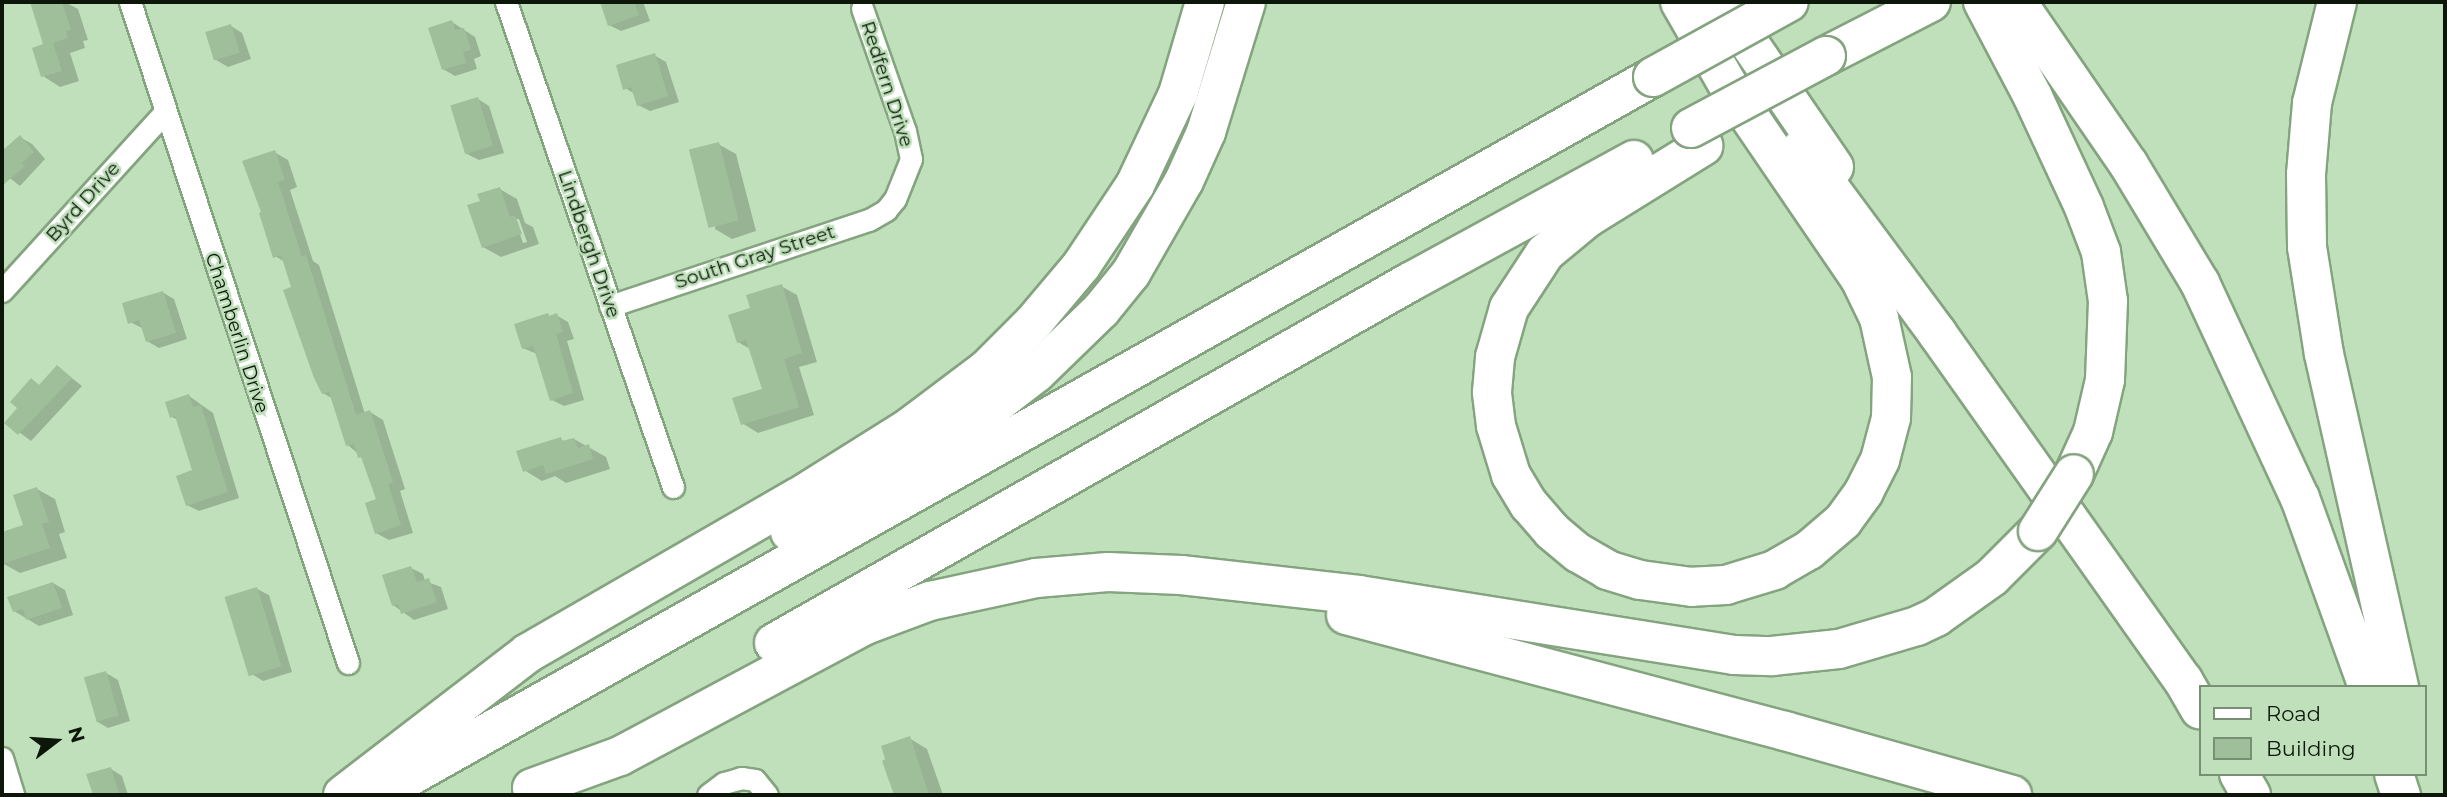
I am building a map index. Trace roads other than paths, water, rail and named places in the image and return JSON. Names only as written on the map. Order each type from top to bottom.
[{"type":"highway","points":[[343,795],[528,653],[787,505],[910,427],[986,369],[1032,323],[1081,266],[1135,185],[1178,94],[1205,2]]},
{"type":"highway","points":[[432,727],[538,673],[894,473],[945,443],[1036,373],[1101,310],[1130,273],[1161,223],[1206,132],[1246,2]]},
{"type":"highway","points":[[1680,2],[1729,87],[1860,279],[1879,318],[1892,377],[1891,418],[1880,460],[1864,492],[1843,521],[1809,550],[1775,570],[1726,585],[1692,587],[1640,580],[1608,570],[1578,553],[1552,531],[1528,505],[1511,475],[1496,426],[1492,392],[1495,357],[1510,308],[1545,253],[1587,218],[1697,137],[1744,100],[1931,2]]},
{"type":"highway","points":[[1692,2],[1937,332],[2183,680],[2198,706]]},
{"type":"highway","points":[[1721,2],[1819,144],[1937,332]]},
{"type":"highway","points":[[371,795],[405,779],[1789,2]]},
{"type":"highway","points":[[524,791],[620,756],[863,626],[930,601],[1001,584],[1073,574],[1181,575],[1359,595],[1734,655],[1772,656],[1839,649],[1917,626],[1937,617],[2004,567],[2038,531],[2074,474],[2093,432],[2105,380],[2108,301],[2101,252],[2084,207],[2033,97],[1983,2]]},
{"type":"highway","points":[[2017,2],[2137,177],[2200,283],[2300,498],[2367,685]]},
{"type":"highway","points":[[2337,2],[2312,103],[2306,174],[2307,247],[2324,354],[2399,685]]},
{"type":"highway","points":[[524,791],[621,730],[1410,282],[1697,137]]},
{"type":"highway","points":[[1181,575],[1785,731],[2012,795]]},
{"type":"highway","points":[[2240,776],[2251,795]]},
{"type":"highway","points":[[2395,776],[2401,795]]},
{"type":"highway","points":[[2418,776],[2423,795]]},
{"type":"street","name":"Chamberlin Drive","points":[[130,2],[164,113],[348,663]]},
{"type":"street","name":"Lindbergh Drive","points":[[506,2],[673,487]]},
{"type":"street","name":"Redfern Drive","points":[[862,8],[905,131],[911,159],[895,199]]},
{"type":"street","name":"Byrd Drive","points":[[2,291],[164,113]]},
{"type":"street","name":"South Gray Street","points":[[610,306],[869,220],[886,210],[895,199]]},
{"type":"street","points":[[2,758],[13,795]]},
{"type":"street","points":[[708,795],[738,778],[761,788]]}]
